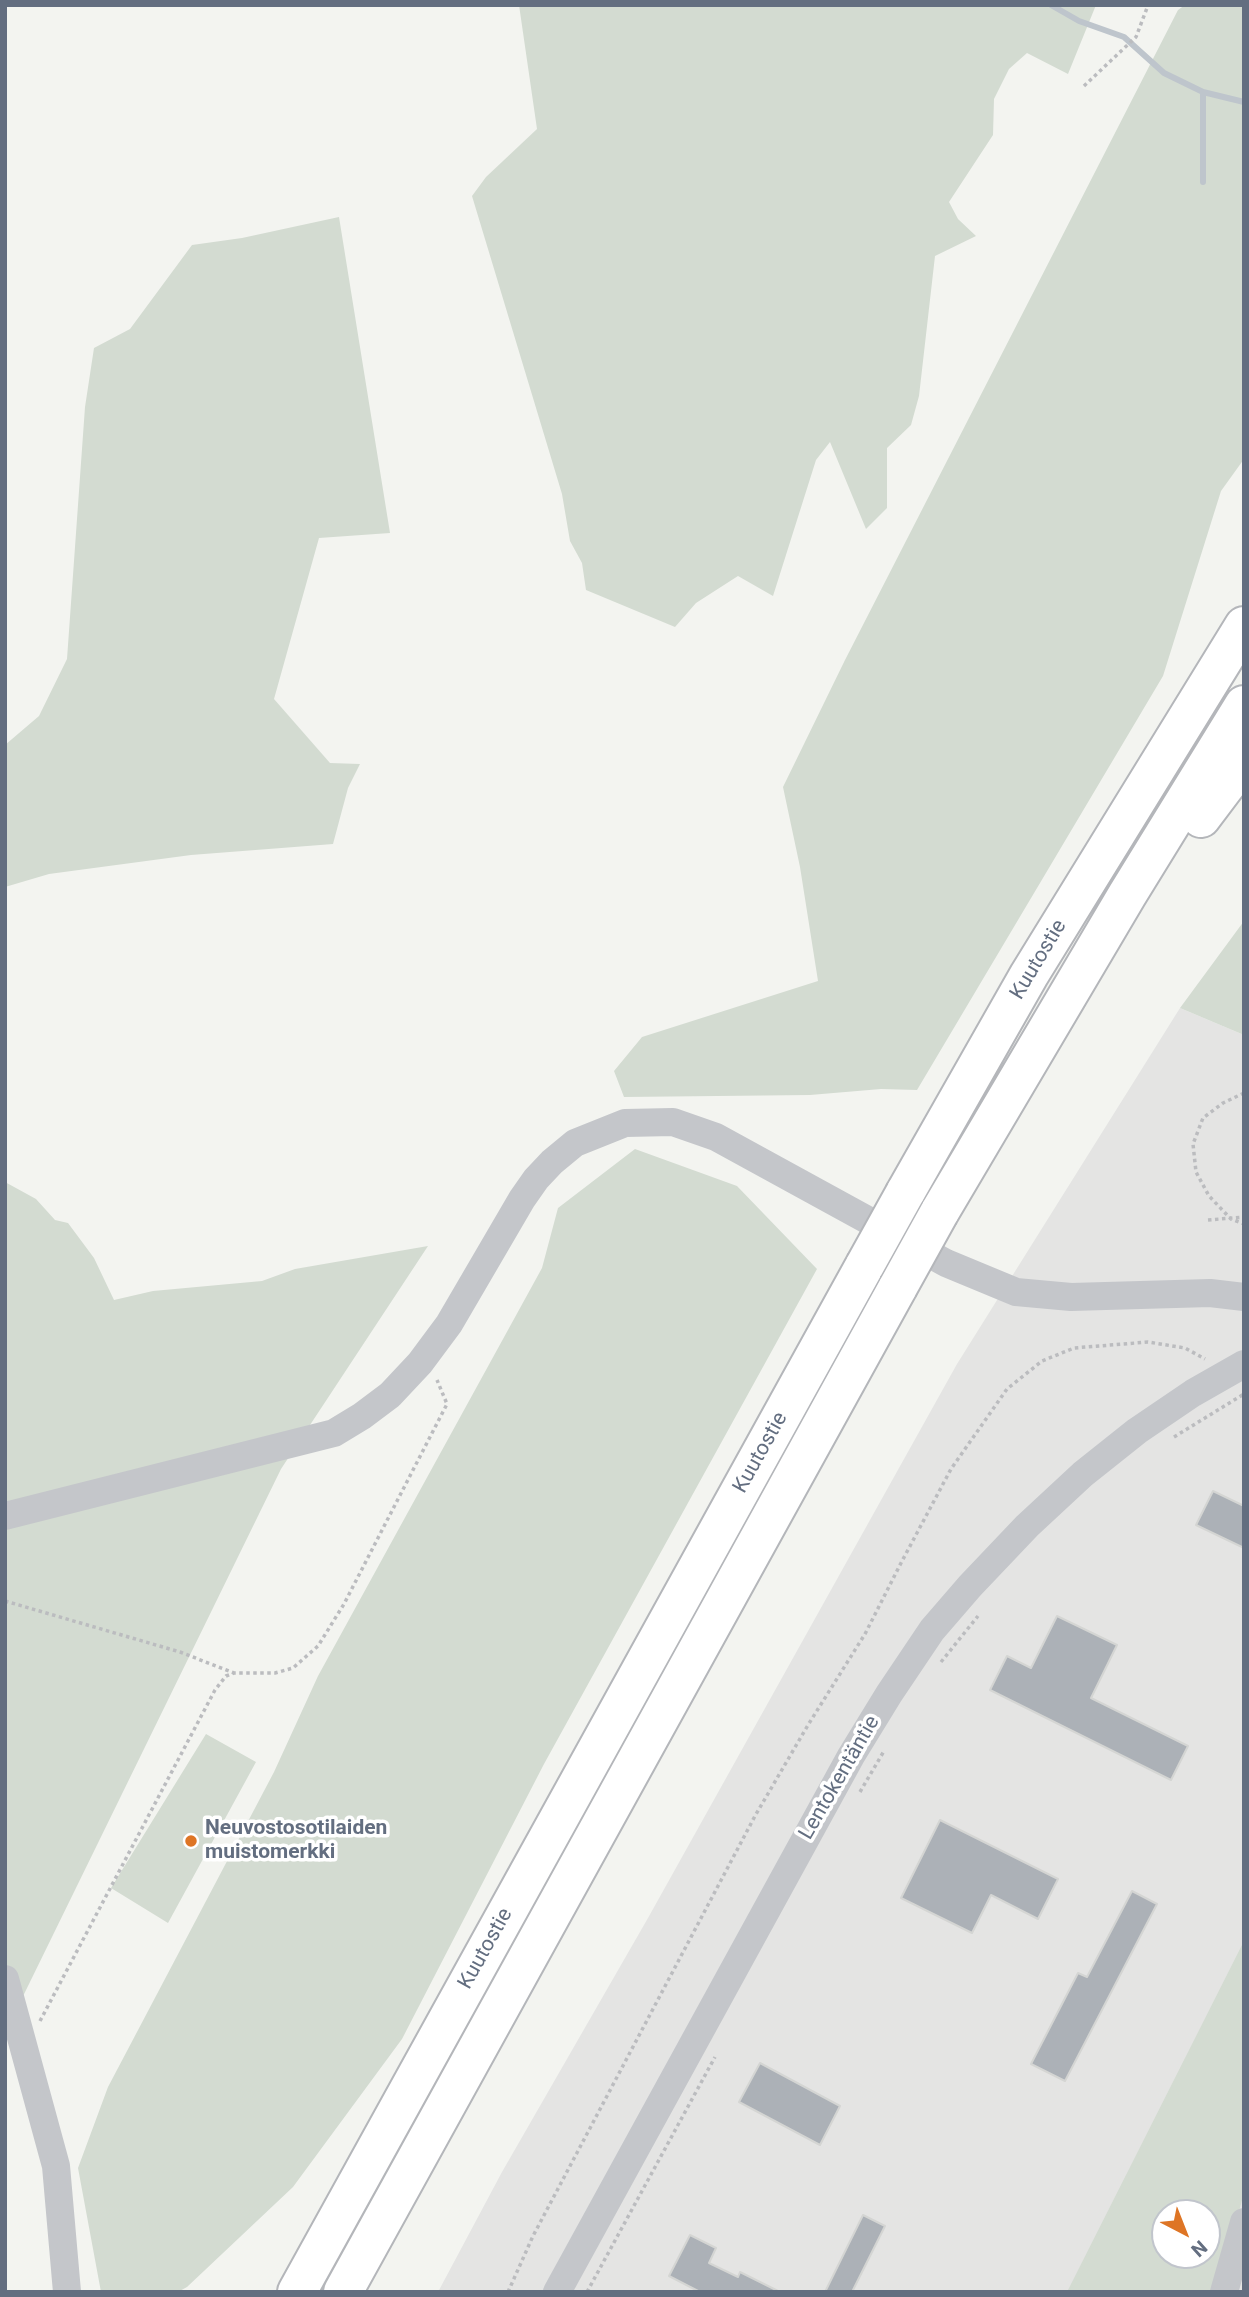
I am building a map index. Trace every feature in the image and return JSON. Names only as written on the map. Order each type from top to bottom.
[{"type":"highway","name":"Kuutostie","points":[[297,2292],[905,1193],[1029,975],[1244,626]]},
{"type":"highway","name":"Kuutostie","points":[[343,2292],[939,1213],[1127,895],[1244,705]]},
{"type":"highway","points":[[939,1213],[1173,857],[1244,761]]},
{"type":"street","points":[[5,1516],[334,1433],[362,1416],[390,1395],[420,1363],[449,1324],[536,1179],[575,1143],[625,1123],[673,1122],[716,1137],[946,1263],[1016,1292],[1071,1297],[1210,1293],[1244,1297]]},
{"type":"street","name":"Lentokentäntie","points":[[557,2292],[851,1756],[932,1630],[1027,1526],[1083,1474],[1137,1431],[1193,1393],[1244,1364]]},
{"type":"street","points":[[795,1391],[830,1410]]},
{"type":"street","points":[[5,1979],[56,2166],[67,2292]]},
{"type":"street","points":[[1224,2292],[1244,2222]]},
{"type":"path","points":[[1084,86],[1136,37],[1146,5]]},
{"type":"path","points":[[1244,1093],[1223,1103],[1203,1118],[1193,1144],[1196,1172],[1209,1196],[1231,1219],[1244,1224]]},
{"type":"path","points":[[1208,1220],[1244,1217]]},
{"type":"path","points":[[508,2292],[533,2236],[755,1816],[865,1634],[951,1469],[1007,1389],[1042,1361],[1074,1348],[1148,1342],[1185,1348],[1207,1360]]},
{"type":"path","points":[[25,2050],[215,1690],[226,1676],[234,1673],[275,1673],[293,1668],[317,1646],[344,1604],[447,1404],[437,1380]]},
{"type":"path","points":[[1174,1437],[1244,1394]]},
{"type":"path","points":[[5,1601],[180,1652],[234,1673]]},
{"type":"path","points":[[939,1665],[986,1606]]},
{"type":"path","points":[[859,1795],[884,1750]]},
{"type":"path","points":[[586,2292],[719,2049]]},
{"type":"shaded area","points":[[519,5],[1096,5],[1068,74],[1027,53],[1009,69],[994,99],[993,135],[949,202],[958,219],[976,236],[935,256],[919,396],[911,425],[887,448],[887,508],[866,529],[830,442],[816,460],[773,596],[738,576],[696,603],[675,627],[586,590],[582,563],[570,541],[562,494],[472,196],[486,177],[537,129]]},
{"type":"shaded area","points":[[1185,5],[1244,5],[1244,459],[1221,491],[1163,676],[917,1090],[881,1089],[810,1095],[624,1097],[614,1071],[642,1037],[818,981],[800,867],[783,787],[845,660],[1178,10]]},
{"type":"shaded area","points":[[339,217],[390,533],[319,538],[274,699],[330,763],[360,764],[348,788],[333,844],[191,855],[49,874],[5,887],[5,745],[39,716],[67,659],[85,407],[94,348],[130,329],[192,245],[242,238]]},
{"type":"shaded area","points":[[1244,921],[1244,1035],[1180,1008]]},
{"type":"shaded area","points":[[1180,1008],[1244,1035],[1244,2292],[438,2292],[502,2172],[648,1918],[957,1364]]},
{"type":"shaded area","points":[[635,1149],[737,1186],[817,1269],[544,1764],[402,2039],[293,2187],[187,2287],[178,2292],[101,2292],[78,2168],[108,2087],[274,1772],[318,1676],[542,1268],[558,1208]]},
{"type":"shaded area","points":[[5,1182],[36,1199],[55,1220],[68,1223],[94,1258],[114,1300],[153,1291],[262,1281],[295,1269],[428,1246],[281,1469],[5,2033]]},
{"type":"shaded area","points":[[206,1734],[256,1762],[168,1923],[111,1888]]},
{"type":"shaded area","points":[[1244,1941],[1244,2193],[1217,2292],[1067,2292]]},
{"type":"building","points":[[1213,1491],[1244,1506],[1244,1548],[1196,1525]]},
{"type":"building","points":[[1057,1616],[1117,1645],[1091,1698],[1188,1746],[1171,1780],[990,1690],[1007,1656],[1031,1668]]},
{"type":"building","points":[[940,1820],[1058,1879],[1038,1919],[991,1895],[972,1933],[901,1898]]},
{"type":"building","points":[[1132,1891],[1157,1904],[1065,2081],[1031,2064],[1078,1973],[1087,1977]]},
{"type":"building","points":[[760,2063],[840,2106],[820,2145],[739,2102]]},
{"type":"building","points":[[863,2215],[885,2226],[852,2292],[825,2292]]},
{"type":"building","points":[[690,2235],[716,2248],[709,2263],[738,2277],[740,2272],[780,2292],[700,2292],[669,2276]]},
{"type":"waterway","points":[[1051,5],[1079,21],[1124,37],[1164,73],[1203,92],[1244,102]]},
{"type":"waterway","points":[[1203,92],[1203,182]]},
{"type":"place","name":"Neuvostosotilaiden muistomerkki","points":[[191,1841]]}]
